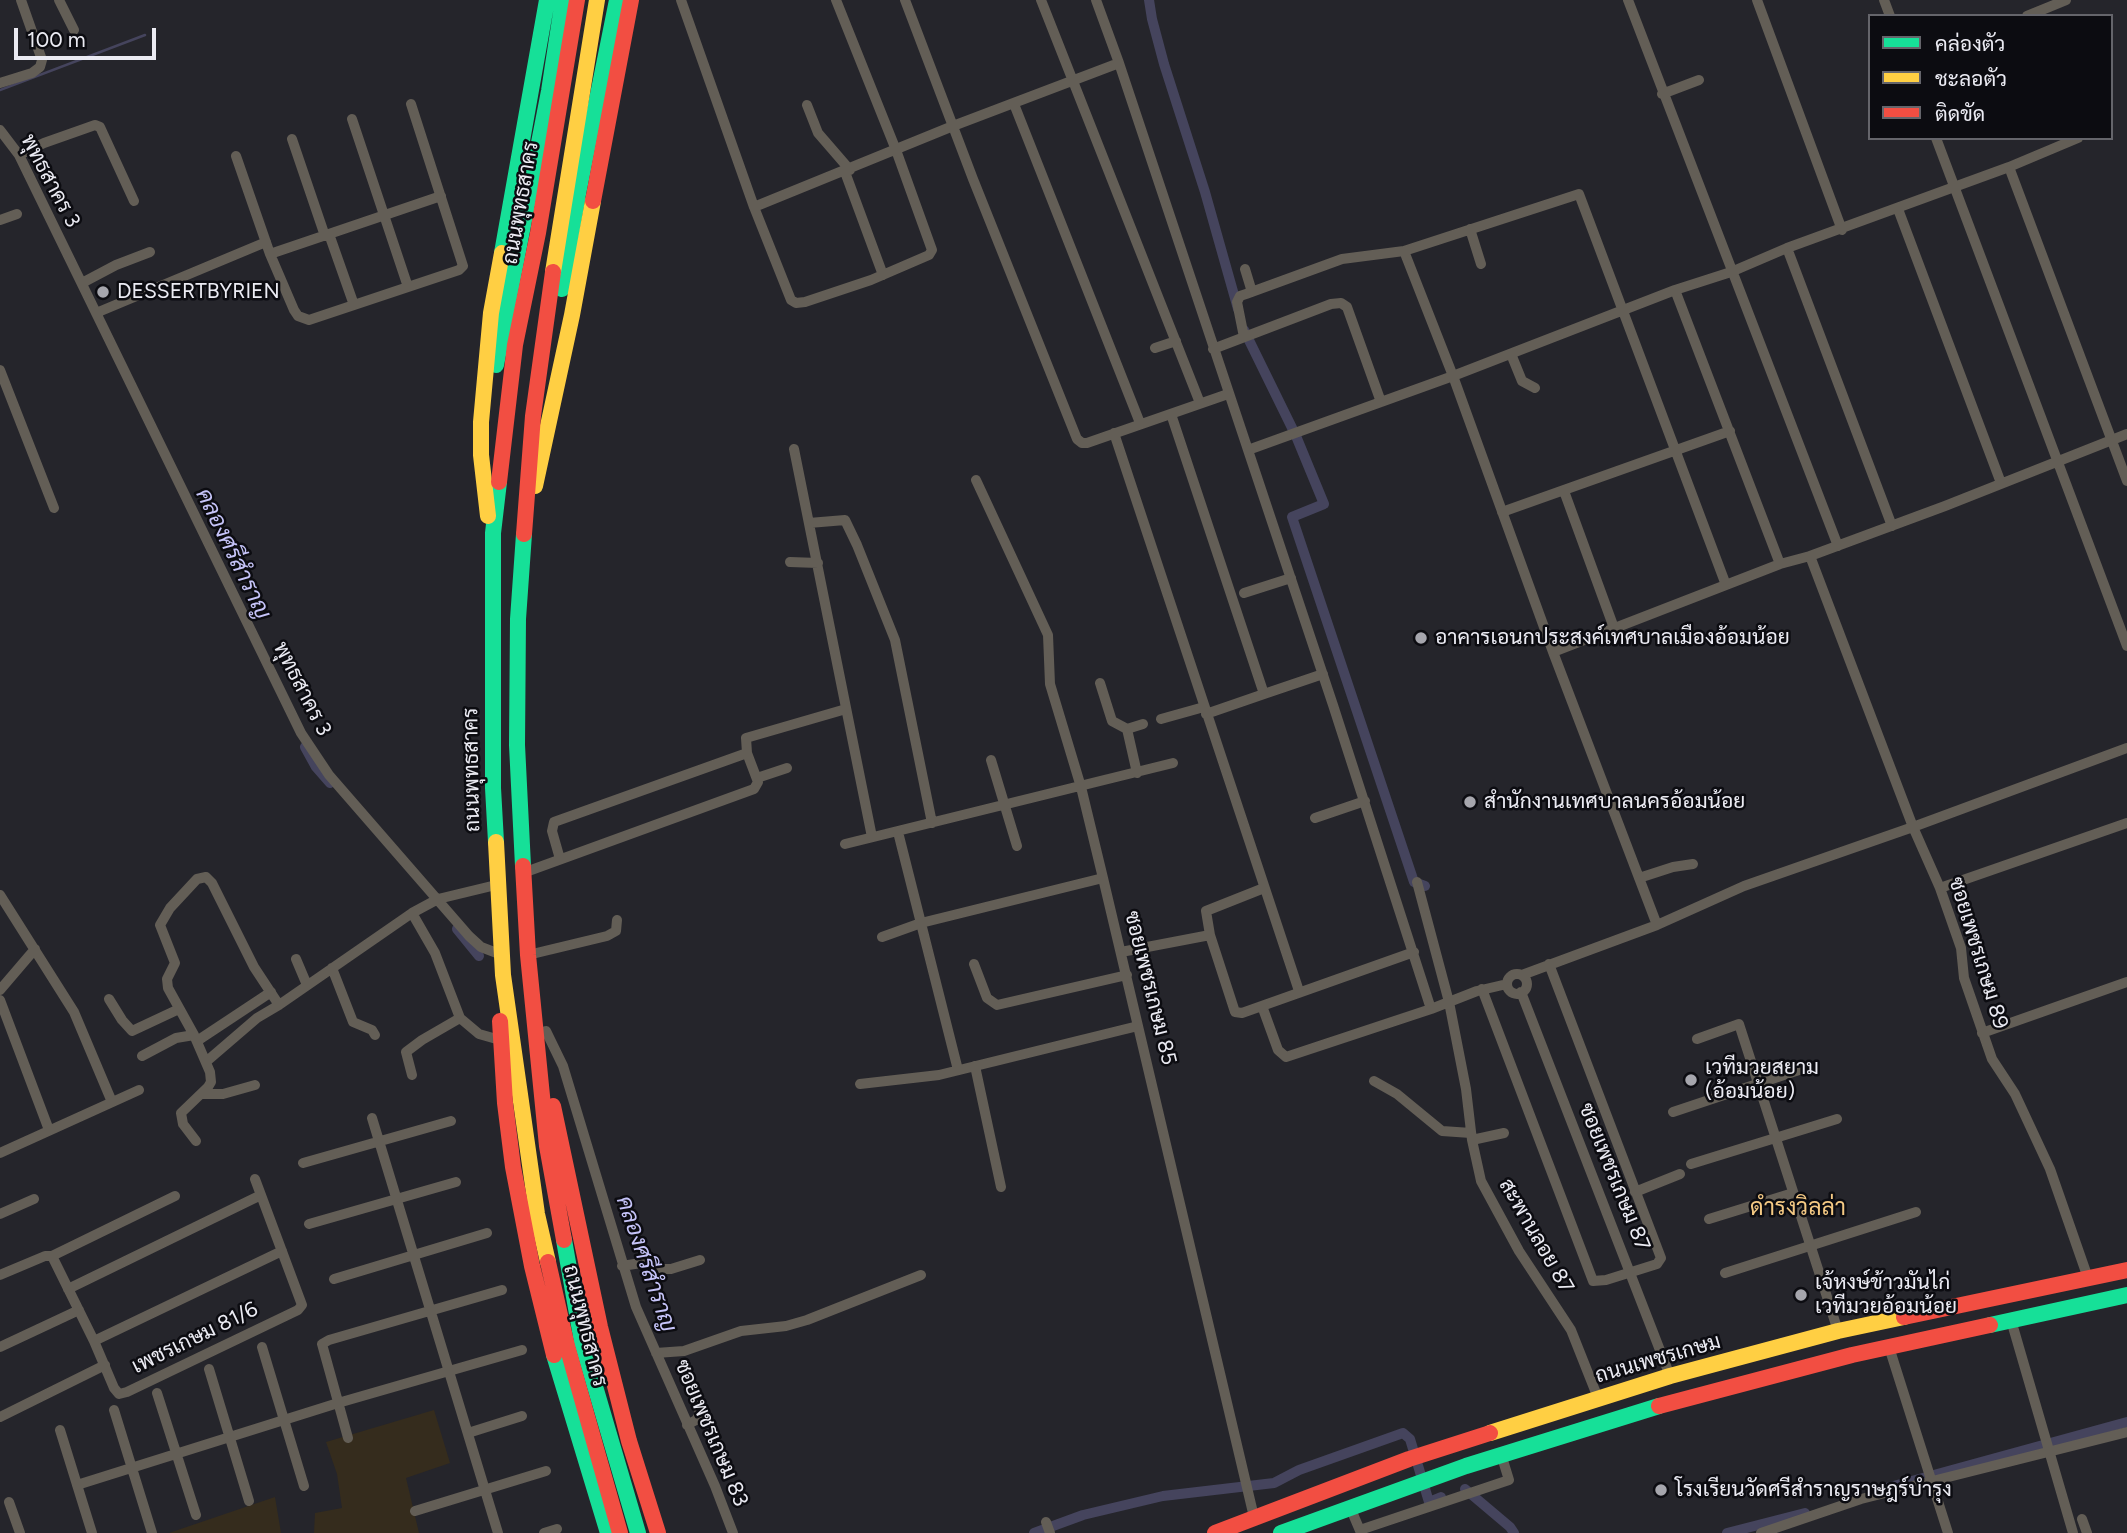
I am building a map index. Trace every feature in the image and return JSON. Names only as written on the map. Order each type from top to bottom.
[{"type":"main road","points":[[493,533],[481,455],[486,357],[491,313],[547,0]]},
{"type":"main road","points":[[493,533],[491,464],[496,364],[549,91],[563,0]]},
{"type":"main road","name":"ถนนพุทธสาคร","points":[[577,0],[538,233],[515,345],[493,533],[491,718],[496,885],[503,975],[537,1214],[574,1344],[638,1533]]},
{"type":"main road","name":"ถนนพุทธสาคร","points":[[597,0],[539,363],[528,460],[518,619],[516,745],[528,955],[539,1036],[547,1146],[574,1344],[597,1459],[621,1533]]},
{"type":"main road","points":[[523,537],[578,194],[617,0]]},
{"type":"main road","points":[[523,537],[572,315],[631,0]]},
{"type":"main road","points":[[503,975],[500,1040],[513,1167],[532,1266],[552,1347],[608,1533]]},
{"type":"main road","points":[[539,1036],[603,1340],[629,1441],[658,1533]]},
{"type":"main road","name":"ถนนเพชรเกษม","points":[[1215,1533],[1252,1509],[1670,1376],[1838,1331],[2127,1270]]},
{"type":"main road","points":[[1281,1533],[1501,1454],[1679,1400],[1889,1347],[2127,1295]]},
{"type":"main road","points":[[1771,1348],[1780,1373]]},
{"type":"main road","points":[[1670,1376],[1679,1400]]},
{"type":"main road","points":[[1628,1389],[1636,1413]]},
{"type":"street","points":[[0,83],[32,73],[42,60],[21,0]]},
{"type":"street","points":[[59,0],[74,30]]},
{"type":"street","points":[[681,0],[754,207],[791,300],[796,303],[883,275],[929,255],[932,250],[896,150],[836,0]]},
{"type":"street","points":[[905,0],[1077,439],[1087,443],[1228,394]]},
{"type":"street","points":[[1041,0],[1200,403]]},
{"type":"street","points":[[1096,0],[1323,674],[1431,1009]]},
{"type":"street","points":[[1628,0],[1838,546]]},
{"type":"street","points":[[1756,0],[1842,230]]},
{"type":"street","points":[[2052,11],[2066,0]]},
{"type":"street","points":[[754,207],[953,126],[1119,63]]},
{"type":"street","points":[[1662,94],[1699,80]]},
{"type":"street","points":[[236,156],[270,254],[298,316],[309,320],[463,267],[411,104]]},
{"type":"street","points":[[1014,104],[1140,424]]},
{"type":"street","points":[[807,106],[818,133],[847,171],[883,275]]},
{"type":"street","points":[[352,119],[408,287]]},
{"type":"street","points":[[19,155],[95,125],[100,127],[134,201]]},
{"type":"street","name":"พุทธสาคร 3","points":[[0,130],[19,155],[301,733],[329,775],[438,900],[481,947],[502,955]]},
{"type":"street","points":[[292,139],[354,305]]},
{"type":"street","points":[[1937,140],[2127,646]]},
{"type":"street","points":[[1248,450],[1453,376],[1675,290],[1731,272],[1787,248],[1898,209],[2073,140]]},
{"type":"street","points":[[2009,167],[2127,481]]},
{"type":"street","points":[[1244,337],[1237,302],[1240,296],[1342,259],[1404,251],[1579,194],[1726,585]]},
{"type":"street","points":[[270,254],[441,196]]},
{"type":"street","points":[[1898,209],[2001,483]]},
{"type":"street","points":[[0,220],[17,214]]},
{"type":"street","points":[[1470,229],[1481,264]]},
{"type":"street","points":[[96,313],[266,242]]},
{"type":"street","points":[[1787,248],[1892,526]]},
{"type":"street","points":[[1404,251],[1657,925]]},
{"type":"street","points":[[82,283],[116,265],[150,252]]},
{"type":"street","points":[[1245,270],[1252,292]]},
{"type":"street","points":[[1675,290],[1780,564]]},
{"type":"street","points":[[1213,349],[1331,304],[1341,303],[1348,307],[1381,402]]},
{"type":"street","points":[[1155,348],[1176,341]]},
{"type":"street","points":[[1511,354],[1522,381],[1535,388]]},
{"type":"street","points":[[0,370],[54,508]]},
{"type":"street","points":[[0,406],[12,401]]},
{"type":"street","points":[[1171,414],[1264,694]]},
{"type":"street","points":[[1502,512],[1730,431]]},
{"type":"street","points":[[1114,433],[1299,991]]},
{"type":"street","points":[[1553,652],[1780,564],[1811,556],[1892,526],[2127,434]]},
{"type":"street","points":[[794,450],[872,837]]},
{"type":"street","name":"ซอยเพชรเกษม 85","points":[[976,480],[1048,635],[1050,684],[1081,787],[1252,1509]]},
{"type":"street","points":[[1564,491],[1614,628]]},
{"type":"street","points":[[809,523],[845,520],[857,545],[895,640],[932,823]]},
{"type":"street","name":"ซอยเพชรเกษม 89","points":[[1811,556],[1913,827],[1940,888],[1961,948],[1964,978],[1982,1033],[1992,1059],[2015,1094],[2050,1169],[2088,1278]]},
{"type":"street","points":[[790,562],[818,563]]},
{"type":"street","points":[[1244,593],[1291,578]]},
{"type":"street","points":[[1161,719],[1264,694],[1323,674]]},
{"type":"street","points":[[1100,683],[1112,721],[1127,729],[1143,724]]},
{"type":"street","points":[[523,873],[754,789],[758,785],[747,753],[745,741],[748,736],[846,709]]},
{"type":"street","points":[[1127,729],[1137,773]]},
{"type":"street","points":[[1262,1006],[1278,1050],[1286,1057],[1431,1009],[1482,989],[1507,984],[1512,975],[1522,975],[1657,925],[1744,886],[2127,748]]},
{"type":"street","points":[[560,859],[552,831],[554,822],[747,753]]},
{"type":"street","points":[[991,760],[1017,846]]},
{"type":"street","points":[[845,844],[1172,763]]},
{"type":"street","points":[[757,778],[787,768]]},
{"type":"street","points":[[1315,818],[1365,801]]},
{"type":"street","points":[[1940,888],[2127,823]]},
{"type":"street","points":[[898,832],[958,1070]]},
{"type":"street","points":[[1639,878],[1673,867],[1693,864]]},
{"type":"street","points":[[196,1141],[183,1124],[181,1113],[211,1082],[207,1061],[166,982],[175,963],[160,925],[170,908],[197,879],[206,877],[212,883],[254,967],[279,1005]]},
{"type":"street","points":[[882,937],[921,923],[1103,878]]},
{"type":"street","name":"สะพานลอย 87","points":[[1417,882],[1449,1002],[1481,1181],[1519,1251],[1571,1330],[1598,1398]]},
{"type":"street","points":[[207,1061],[257,1018],[417,911],[438,900],[496,885]]},
{"type":"street","points":[[1264,888],[1208,909],[1205,915],[1235,1012],[1242,1013],[1413,952]]},
{"type":"street","points":[[0,895],[74,1012],[112,1102]]},
{"type":"street","points":[[417,911],[460,1018],[479,1034],[500,1040]]},
{"type":"street","points":[[528,955],[607,936],[615,931],[617,920]]},
{"type":"street","points":[[1121,952],[1210,935]]},
{"type":"street","points":[[0,990],[35,949]]},
{"type":"street","points":[[296,959],[307,985]]},
{"type":"street","points":[[974,964],[987,998],[997,1005],[1127,975]]},
{"type":"street","points":[[1482,989],[1594,1281],[1606,1280],[1657,1264],[1661,1258],[1549,964]]},
{"type":"street","points":[[332,968],[353,1022],[375,1035]]},
{"type":"street","points":[[1507,984],[1511,992],[1521,992],[1526,986],[1522,975]]},
{"type":"street","points":[[1982,1033],[2127,982]]},
{"type":"street","points":[[142,1056],[176,1038],[195,1038],[220,1027],[271,992]]},
{"type":"street","name":"ซอยเพชรเกษม 87","points":[[1521,992],[1670,1376]]},
{"type":"street","points":[[110,999],[128,1029],[132,1031],[179,1009]]},
{"type":"street","points":[[0,1000],[49,1130]]},
{"type":"street","points":[[412,1075],[407,1052],[460,1018]]},
{"type":"street","points":[[1697,1039],[1739,1024],[1838,1331]]},
{"type":"street","points":[[860,1084],[958,1070],[1138,1026]]},
{"type":"street","points":[[220,1027],[235,1037]]},
{"type":"street","name":"ซอยเพชรเกษม 83","points":[[539,1036],[563,1066],[636,1307],[733,1533]]},
{"type":"street","points":[[975,1066],[1001,1187]]},
{"type":"street","points":[[1673,1112],[1805,1068]]},
{"type":"street","points":[[1374,1081],[1398,1094],[1442,1131],[1471,1136],[1504,1133]]},
{"type":"street","points":[[202,1094],[223,1094],[255,1085]]},
{"type":"street","points":[[0,1153],[139,1090]]},
{"type":"street","points":[[372,1118],[498,1533]]},
{"type":"street","points":[[1691,1164],[1837,1119]]},
{"type":"street","points":[[303,1163],[451,1121]]},
{"type":"street","points":[[1635,1192],[1680,1174]]},
{"type":"street","name":"เพชรเกษม 81/6","points":[[52,1256],[114,1388],[119,1394],[127,1392],[298,1310],[302,1302],[255,1179]]},
{"type":"street","points":[[309,1224],[456,1182]]},
{"type":"street","points":[[1709,1219],[1793,1193]]},
{"type":"street","points":[[68,1289],[261,1195]]},
{"type":"street","points":[[0,1275],[45,1256],[52,1256],[175,1196]]},
{"type":"street","points":[[0,1214],[34,1199]]},
{"type":"street","points":[[1725,1273],[1916,1212]]},
{"type":"street","points":[[334,1279],[487,1233]]},
{"type":"street","points":[[94,1341],[282,1251]]},
{"type":"street","points":[[622,1266],[641,1264],[671,1269],[700,1260]]},
{"type":"street","points":[[656,1353],[695,1348],[741,1331],[786,1326],[807,1320],[921,1275]]},
{"type":"street","points":[[348,1438],[322,1344],[502,1290]]},
{"type":"street","points":[[0,1347],[79,1311]]},
{"type":"street","points":[[2011,1320],[2073,1533]]},
{"type":"street","points":[[262,1347],[304,1486]]},
{"type":"street","points":[[1889,1347],[1948,1533]]},
{"type":"street","points":[[77,1485],[133,1469],[176,1452],[522,1350]]},
{"type":"street","points":[[0,1417],[104,1365]]},
{"type":"street","points":[[209,1369],[249,1501]]},
{"type":"street","points":[[687,1425],[700,1414],[694,1387]]},
{"type":"street","points":[[157,1393],[197,1515]]},
{"type":"street","points":[[114,1410],[152,1533]]},
{"type":"street","points":[[468,1433],[522,1416]]},
{"type":"street","points":[[60,1430],[92,1533]]},
{"type":"street","points":[[1761,1533],[1931,1477],[2048,1447],[2127,1432]]},
{"type":"street","points":[[1350,1507],[1360,1532],[1509,1480],[1501,1454]]},
{"type":"street","points":[[415,1511],[547,1471]]},
{"type":"street","points":[[9,1502],[20,1533]]},
{"type":"street","points":[[2082,1519],[2087,1533]]},
{"type":"street","points":[[544,1533],[557,1529]]},
{"type":"shaded area","points":[[434,1410],[450,1463],[406,1478],[419,1533],[314,1533],[315,1513],[342,1508],[337,1474],[326,1442]]},
{"type":"shaded area","points":[[275,1497],[281,1533],[169,1533]]},
{"type":"waterway","points":[[1149,0],[1164,64],[1205,192],[1238,309]]},
{"type":"waterway","points":[[0,90],[145,35]]},
{"type":"waterway","points":[[1244,330],[1296,436],[1324,504],[1292,517],[1414,882],[1425,886]]},
{"type":"waterway","name":"คลองศรีสำราญ","points":[[305,747],[316,767],[330,783]]},
{"type":"waterway","name":"คลองศรีสำราญ","points":[[457,929],[479,956]]},
{"type":"waterway","points":[[1879,1490],[2127,1422]]},
{"type":"waterway","points":[[1034,1533],[1083,1515],[1163,1496],[1274,1483],[1299,1470],[1403,1433],[1410,1439],[1429,1502],[1441,1497]]},
{"type":"waterway","points":[[1465,1489],[1514,1533]]},
{"type":"waterway","points":[[1727,1533],[1805,1513]]},
{"type":"traffic: fast","points":[[502,253],[547,0]]},
{"type":"traffic: fast","points":[[496,365],[549,91],[563,0]]},
{"type":"traffic: fast","points":[[562,289],[617,0]]},
{"type":"traffic: fast","points":[[496,842],[493,788],[493,533],[499,482]]},
{"type":"traffic: fast","points":[[523,866],[517,745],[518,619],[524,534]]},
{"type":"traffic: fast","points":[[564,1240],[582,1342],[638,1533]]},
{"type":"traffic: fast","points":[[1990,1325],[2127,1295]]},
{"type":"traffic: fast","points":[[554,1355],[608,1533]]},
{"type":"traffic: fast","points":[[1281,1533],[1466,1466],[1659,1406]]},
{"type":"traffic: slow","points":[[553,272],[597,0]]},
{"type":"traffic: slow","points":[[535,486],[572,315],[593,201]]},
{"type":"traffic: slow","points":[[488,516],[481,455],[481,422],[491,313],[502,253]]},
{"type":"traffic: slow","points":[[496,842],[503,975],[537,1214],[548,1262]]},
{"type":"traffic: slow","points":[[1490,1433],[1670,1376],[1838,1331],[1904,1317]]},
{"type":"traffic: jam","points":[[499,482],[515,345],[538,233],[577,0]]},
{"type":"traffic: jam","points":[[593,201],[631,0]]},
{"type":"traffic: jam","points":[[524,534],[533,416],[553,272]]},
{"type":"traffic: jam","points":[[523,866],[528,955],[547,1146],[564,1240]]},
{"type":"traffic: jam","points":[[500,1021],[505,1103],[513,1167],[532,1266],[554,1355]]},
{"type":"traffic: jam","points":[[553,1106],[600,1327],[629,1441],[658,1533]]},
{"type":"traffic: jam","points":[[548,1262],[567,1346],[620,1533]]},
{"type":"traffic: jam","points":[[1904,1317],[2127,1270]]},
{"type":"traffic: jam","points":[[1659,1406],[1852,1355],[1990,1325]]},
{"type":"traffic: jam","points":[[1215,1533],[1409,1459],[1490,1433]]},
{"type":"place","name":"DESSERTBYRIEN","points":[[103,292]]},
{"type":"place","name":"อาคารเอนกประสงค์เทศบาลเมืองอ้อมน้อย","points":[[1421,638]]},
{"type":"place","name":"สำนักงานเทศบาลนครอ้อมน้อย","points":[[1470,802]]},
{"type":"place","name":"เวทีมวยสยาม (อ้อมน้อย)","points":[[1691,1080]]},
{"type":"place","name":"เจ้หงษ์ข้าวมันไก่ เวทีมวยอ้อมน้อย","points":[[1801,1295]]},
{"type":"place","name":"โรงเรียนวัดศรีสําราญราษฎร์บํารุง","points":[[1661,1490]]},
{"type":"district","name":"ดำรงวิลล่า","points":[[1798,1208]]}]
